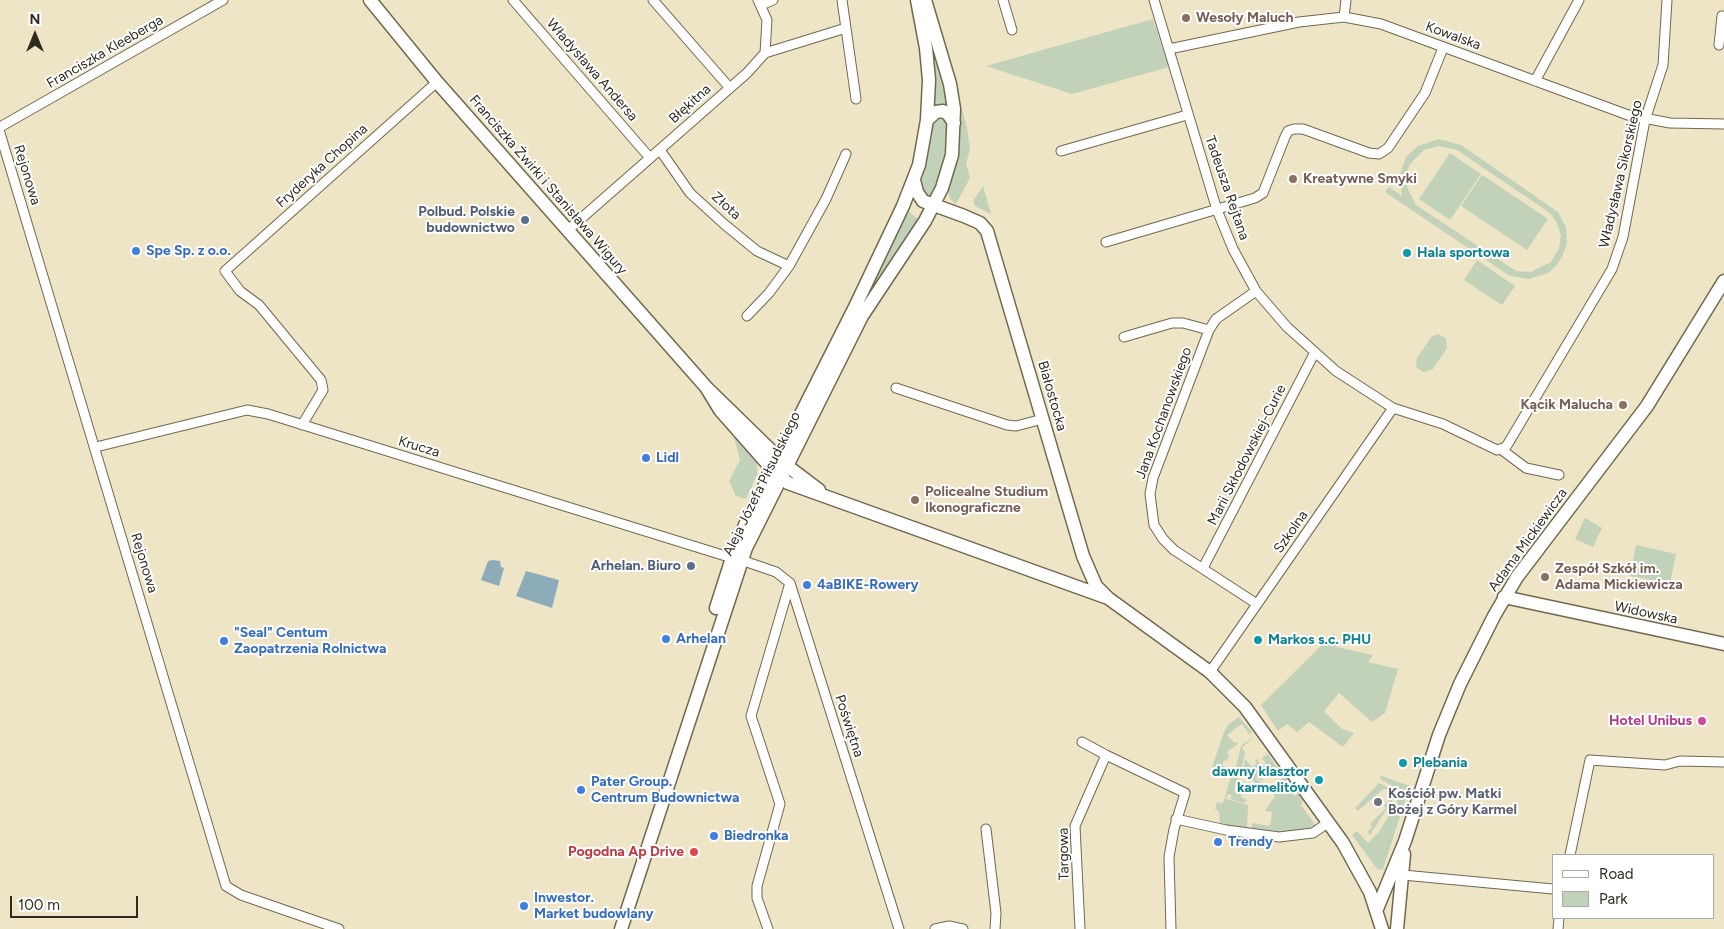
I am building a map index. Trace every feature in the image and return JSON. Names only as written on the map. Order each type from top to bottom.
[{"type":"main road","name":"Franciszka Żwirki i Stanisława Wigury","points":[[370,0],[438,82],[723,407],[779,467],[793,486],[1108,598],[1210,672],[1245,708],[1329,822],[1366,883],[1377,909]]},
{"type":"main road","points":[[917,0],[928,65],[927,120],[914,180],[921,199],[934,207]]},
{"type":"main road","points":[[924,0],[950,84],[954,123],[952,155],[942,188]]},
{"type":"main road","points":[[927,120],[936,112],[942,111],[948,114],[954,123]]},
{"type":"main road","name":"Aleja Józefa Piłsudskiego","points":[[612,929],[736,559],[914,180]]},
{"type":"main road","name":"Aleja Józefa Piłsudskiego","points":[[779,467],[862,316],[934,207],[942,188]]},
{"type":"main road","name":"Białostocka","points":[[942,188],[947,200],[958,213]]},
{"type":"main road","name":"Białostocka","points":[[934,207],[958,213],[980,224],[992,242],[1090,575],[1096,586],[1108,598]]},
{"type":"main road","name":"Adama Mickiewicza","points":[[1377,909],[1405,842],[1439,735],[1460,684],[1504,596],[1647,406],[1724,280]]},
{"type":"main road","name":"Aleja Józefa Piłsudskiego","points":[[621,929],[736,559]]},
{"type":"main road","name":"Widowska","points":[[1504,596],[1724,644]]},
{"type":"main road","name":"Adama Mickiewicza","points":[[1397,929],[1404,875],[1405,842]]},
{"type":"main road","points":[[1366,883],[1376,886],[1388,884]]},
{"type":"main road","points":[[1382,929],[1377,909],[1400,898]]},
{"type":"street","name":"Franciszka Kleeberga","points":[[0,127],[223,0]]},
{"type":"street","name":"Władysława Andersa","points":[[513,0],[650,158]]},
{"type":"street","points":[[653,0],[729,87]]},
{"type":"street","points":[[765,53],[767,26],[760,3],[773,0]]},
{"type":"street","points":[[842,0],[856,99]]},
{"type":"street","points":[[1012,30],[1004,1],[1014,0]]},
{"type":"street","name":"Tadeusza Rejtana","points":[[1154,0],[1217,210],[1233,248],[1256,292],[1286,327],[1314,354],[1336,371],[1393,408],[1444,424],[1497,450],[1504,448],[1526,468],[1559,475]]},
{"type":"street","points":[[1344,17],[1346,0]]},
{"type":"street","points":[[1535,81],[1579,0]]},
{"type":"street","name":"Władysława Sikorskiego","points":[[1504,448],[1612,269],[1623,237],[1645,120],[1663,66],[1667,0]]},
{"type":"street","points":[[1719,45],[1722,16],[1724,16]]},
{"type":"street","name":"Kowalska","points":[[1169,49],[1299,22],[1344,17],[1381,24],[1645,120],[1724,124]]},
{"type":"street","name":"Błękitna","points":[[568,230],[660,150],[765,53],[846,28]]},
{"type":"street","points":[[1106,242],[1255,198],[1263,193],[1285,137],[1288,131],[1294,129],[1303,129],[1369,153],[1379,154],[1388,148],[1425,93],[1443,48]]},
{"type":"street","name":"Fryderyka Chopina","points":[[302,425],[323,390],[321,380],[259,305],[240,291],[225,272],[438,82]]},
{"type":"street","points":[[1061,151],[1187,115]]},
{"type":"street","name":"Rejonowa","points":[[0,133],[96,447],[226,886],[242,895],[339,929]]},
{"type":"street","name":"Złota","points":[[660,150],[690,193],[724,224],[757,250],[789,266]]},
{"type":"street","points":[[747,316],[770,293],[789,266],[826,199],[846,154]]},
{"type":"street","name":"Jana Kochanowskiego","points":[[1256,292],[1216,319],[1209,330],[1153,478],[1150,494],[1154,525],[1163,540],[1174,550],[1257,604]]},
{"type":"street","points":[[1124,337],[1172,323],[1183,323],[1209,330]]},
{"type":"street","name":"Marii Skłodowskiej-Curie","points":[[1203,568],[1314,354]]},
{"type":"street","points":[[896,388],[1007,425],[1016,426],[1043,419]]},
{"type":"street","name":"Szkolna","points":[[1210,672],[1393,408]]},
{"type":"street","name":"Krucza","points":[[96,447],[247,410],[268,414],[736,559]]},
{"type":"street","points":[[736,559],[776,572],[790,583],[751,716],[780,804],[757,886],[757,898],[768,929]]},
{"type":"street","name":"Poświętna","points":[[790,583],[899,929]]},
{"type":"street","points":[[1082,742],[1185,793],[1176,819],[1169,866],[1171,929]]},
{"type":"street","name":"Targowa","points":[[1080,929],[1076,826],[1106,755]]},
{"type":"street","points":[[1570,854],[1590,760],[1665,765],[1680,761],[1724,762]]},
{"type":"street","points":[[1176,819],[1226,830],[1279,837],[1313,832],[1329,822]]},
{"type":"street","points":[[986,829],[996,913],[995,929]]},
{"type":"street","points":[[1404,875],[1552,889]]},
{"type":"street","points":[[935,929],[949,926],[963,929]]},
{"type":"green space","points":[[1153,19],[1169,67],[1072,94],[986,66]]},
{"type":"green space","points":[[932,47],[944,86],[949,107],[933,106]]},
{"type":"green space","points":[[956,88],[967,128],[970,150],[966,163],[970,178],[956,204],[950,199],[948,190],[959,142]]},
{"type":"green space","points":[[942,118],[948,121],[945,161],[934,195],[930,198],[925,197],[921,182],[930,145],[932,124]]},
{"type":"green space","points":[[1439,139],[1461,145],[1558,212],[1566,227],[1567,243],[1562,257],[1556,266],[1548,273],[1529,279],[1510,276],[1385,192],[1389,187],[1402,196],[1400,174],[1406,157],[1418,146]],"holes":[[[1439,146],[1457,150],[1550,213],[1556,221],[1561,235],[1559,248],[1551,262],[1531,272],[1516,271],[1416,205],[1407,187],[1407,172],[1410,164],[1424,150]]]},
{"type":"green space","points":[[1450,153],[1481,174],[1450,220],[1419,199]]},
{"type":"green space","points":[[1482,175],[1548,219],[1527,250],[1461,206]]},
{"type":"green space","points":[[983,186],[991,214],[975,206],[973,201]]},
{"type":"green space","points":[[908,211],[919,220],[870,291]]},
{"type":"green space","points":[[1477,260],[1515,286],[1502,305],[1464,280]]},
{"type":"green space","points":[[1438,334],[1446,338],[1447,348],[1433,369],[1423,372],[1416,367],[1417,358],[1431,337]]},
{"type":"green space","points":[[733,434],[757,462],[757,475],[746,499],[736,496],[729,481],[740,460]]},
{"type":"green space","points":[[1585,518],[1602,528],[1593,547],[1575,539]]},
{"type":"green space","points":[[1636,545],[1676,554],[1670,584],[1630,576]]},
{"type":"green space","points":[[1334,633],[1336,647],[1373,655],[1368,662],[1398,669],[1385,713],[1372,722],[1339,693],[1324,711],[1342,729],[1354,733],[1343,747],[1309,722],[1297,732],[1287,724],[1278,731],[1261,705]]},
{"type":"green space","points":[[1239,717],[1252,732],[1249,734],[1242,724],[1227,735],[1234,743],[1237,742],[1238,744],[1228,751],[1227,761],[1224,760],[1222,765],[1235,772],[1241,746],[1254,736],[1242,748],[1245,752],[1234,790],[1238,794],[1243,790],[1241,797],[1247,800],[1244,803],[1230,799],[1232,795],[1228,794],[1226,799],[1248,805],[1247,829],[1220,824],[1219,811],[1215,809],[1217,802],[1221,804],[1224,801],[1231,775],[1212,767],[1224,732],[1229,724]]},
{"type":"green space","points":[[1268,754],[1280,772],[1272,771],[1262,778],[1263,782],[1257,777],[1256,779],[1262,783],[1258,785],[1243,771],[1245,759],[1252,767],[1257,764],[1255,761],[1257,759],[1261,767],[1266,764],[1262,758]]},
{"type":"green space","points":[[1379,775],[1410,786],[1383,869],[1378,870],[1352,835],[1357,831],[1368,843],[1379,832],[1397,802],[1396,788],[1382,780]]},
{"type":"green space","points":[[1285,776],[1288,779],[1284,782],[1286,784],[1289,781],[1296,790],[1292,793],[1295,796],[1298,793],[1303,801],[1301,805],[1316,826],[1290,833],[1251,829],[1252,823],[1270,826],[1272,812],[1265,811],[1275,796],[1269,789]]},
{"type":"green space","points":[[1379,783],[1393,791],[1393,799],[1370,835],[1367,832],[1372,827],[1370,824],[1386,808],[1384,805],[1392,798],[1392,793],[1388,789],[1383,789],[1358,811],[1355,808]]},
{"type":"water","points":[[488,561],[500,561],[501,567],[504,568],[499,586],[481,580]]},
{"type":"water","points":[[526,571],[559,580],[552,608],[516,596]]},
{"type":"place","name":"Wesoły Maluch","points":[[1186,18]]},
{"type":"place","name":"Kreatywne Smyki","points":[[1293,179]]},
{"type":"place","name":"Polbud. Polskie budownictwo","points":[[525,220]]},
{"type":"place","name":"Spe Sp. z o.o.","points":[[136,251]]},
{"type":"place","name":"Hala sportowa","points":[[1407,253]]},
{"type":"place","name":"Kącik Malucha","points":[[1623,405]]},
{"type":"place","name":"Lidl","points":[[646,458]]},
{"type":"place","name":"Policealne Studium Ikonograficzne","points":[[915,500]]},
{"type":"place","name":"Arhelan. Biuro","points":[[691,566]]},
{"type":"place","name":"Zespół Szkół im. Adama Mickiewicza","points":[[1545,577]]},
{"type":"place","name":"4aBIKE-Rowery","points":[[807,585]]},
{"type":"place","name":"Arhelan","points":[[666,639]]},
{"type":"place","name":"Markos s.c. PHU","points":[[1258,640]]},
{"type":"place","name":"\"Seal\" Centum Zaopatrzenia Rolnictwa","points":[[224,641]]},
{"type":"place","name":"Hotel Unibus","points":[[1702,721]]},
{"type":"place","name":"Plebania","points":[[1403,763]]},
{"type":"place","name":"dawny klasztor karmelitów","points":[[1319,780]]},
{"type":"place","name":"Pater Group. Centrum Budownictwa","points":[[581,790]]},
{"type":"place","name":"Kościół pw. Matki Bożej z Góry Karmel","points":[[1378,802]]},
{"type":"place","name":"Biedronka","points":[[714,836]]},
{"type":"place","name":"Trendy","points":[[1218,842]]},
{"type":"place","name":"Pogodna Ap Drive","points":[[694,852]]},
{"type":"place","name":"Inwestor. Market budowlany","points":[[524,906]]}]
